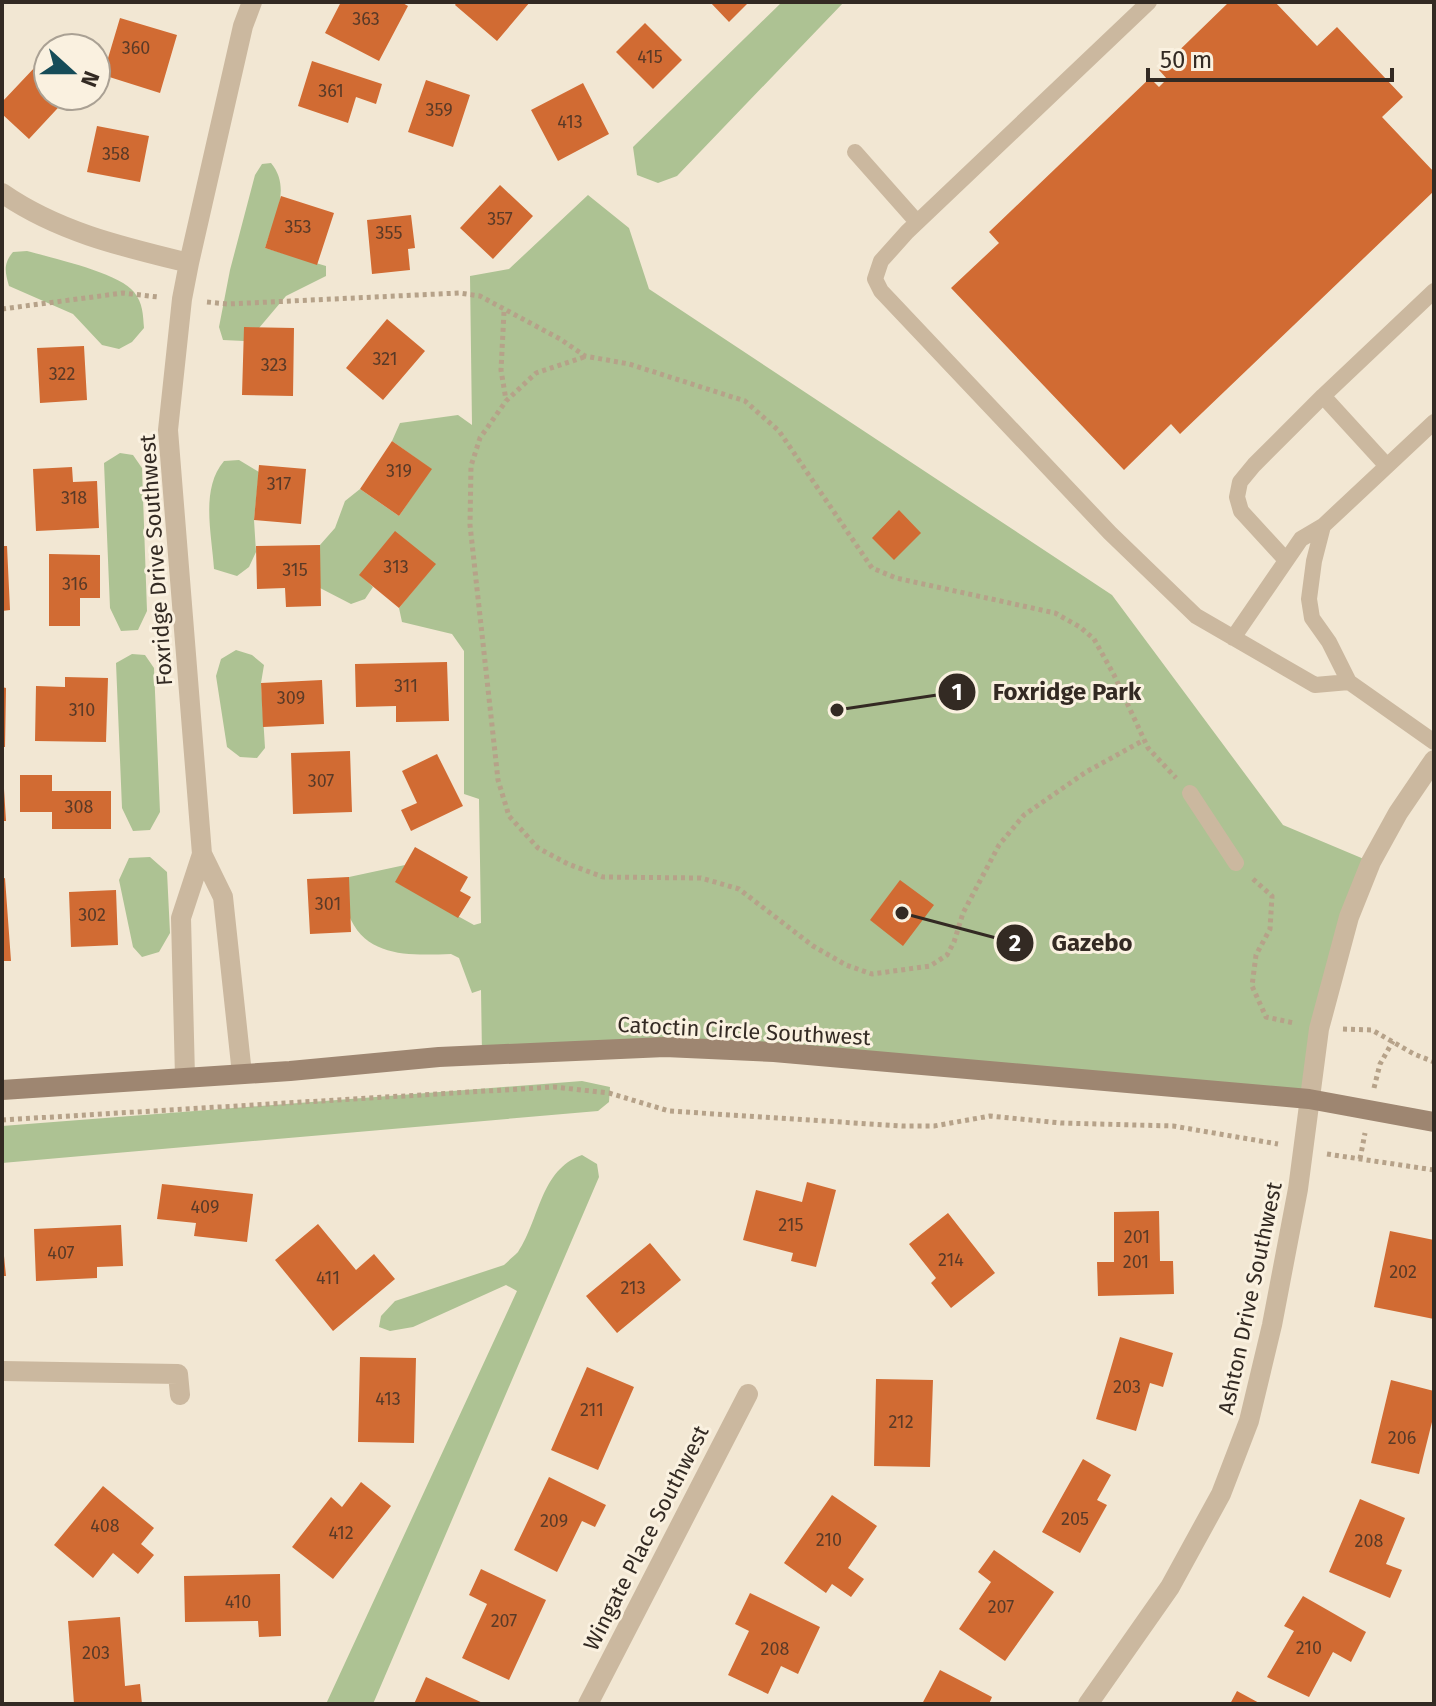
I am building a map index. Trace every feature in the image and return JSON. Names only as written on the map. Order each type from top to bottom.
[{"type":"main road","name":"Catoctin Circle Southwest","points":[[2,1090],[439,1057],[665,1047],[774,1052],[1309,1099],[1434,1122]]},
{"type":"street","name":"Foxridge Drive Southwest","points":[[242,1074],[223,897],[202,854],[168,430],[182,299],[189,263],[243,26],[252,2]]},
{"type":"street","points":[[2,193],[30,212],[99,241],[189,263]]},
{"type":"street","name":"Ashton Drive Southwest","points":[[1088,1704],[1170,1587],[1221,1494],[1249,1421],[1272,1325],[1304,1150],[1319,1029],[1349,917],[1371,862],[1398,813],[1434,760]]},
{"type":"street","name":"Foxridge Drive Southwest","points":[[185,1077],[181,918],[202,854]]},
{"type":"street","points":[[2,1371],[178,1374],[180,1395]]},
{"type":"street","name":"Wingate Place Southwest","points":[[588,1704],[748,1394]]},
{"type":"lane","points":[[1149,2],[917,222],[881,261],[875,279],[881,291],[1110,533],[1196,616],[1315,685],[1349,682]]},
{"type":"lane","points":[[855,152],[917,222]]},
{"type":"lane","points":[[1285,559],[1241,511],[1237,497],[1240,482],[1323,396],[1434,291]]},
{"type":"lane","points":[[1323,396],[1387,466]]},
{"type":"lane","points":[[1233,638],[1301,539],[1323,526],[1434,422]]},
{"type":"lane","points":[[1323,526],[1309,599],[1312,618],[1329,642],[1349,682],[1434,742]]},
{"type":"lane","points":[[1190,793],[1236,863]]},
{"type":"path","points":[[2,309],[123,293],[228,304],[459,293],[480,296],[585,356],[629,364],[745,401],[760,411],[779,431],[872,568],[896,578],[1055,613],[1094,639],[1148,748],[1190,793]]},
{"type":"path","points":[[504,312],[501,370],[506,401]]},
{"type":"path","points":[[585,356],[536,373],[506,401],[480,438],[471,466],[471,539],[498,780],[509,816],[538,848],[603,877],[701,878],[739,889],[813,946],[846,965],[872,974],[930,966],[947,955],[963,913],[992,859],[1024,815],[1086,772],[1144,740]]},
{"type":"path","points":[[2,1120],[554,1087],[609,1093],[669,1111],[902,1126],[934,1126],[990,1116],[1061,1123],[1173,1126],[1434,1170]]},
{"type":"green space","points":[[782,2],[844,2],[677,176],[658,183],[637,175],[633,147]]},
{"type":"green space","points":[[271,163],[277,173],[281,193],[265,248],[326,266],[326,276],[286,296],[259,328],[244,327],[244,341],[223,340],[219,327],[230,270],[255,175],[262,164]]},
{"type":"green space","points":[[588,195],[629,228],[649,289],[1112,595],[1283,825],[1371,862],[1309,1099],[665,1047],[482,1055],[481,990],[472,993],[459,958],[451,954],[395,952],[381,948],[359,933],[349,916],[349,877],[405,865],[396,882],[474,925],[481,923],[479,799],[464,794],[464,651],[452,634],[402,622],[399,608],[435,564],[360,575],[373,587],[365,599],[351,604],[320,588],[320,545],[335,528],[345,501],[360,489],[399,516],[431,469],[392,441],[400,423],[458,415],[472,425],[470,276],[509,269]]},
{"type":"green space","points":[[27,251],[85,267],[126,285],[139,300],[144,328],[132,342],[119,349],[102,345],[73,314],[9,286],[6,272],[8,260],[13,252]]},
{"type":"green space","points":[[120,453],[133,455],[142,468],[147,611],[138,630],[121,631],[110,608],[104,463]]},
{"type":"green space","points":[[239,460],[259,472],[254,520],[256,552],[249,567],[237,576],[214,569],[209,513],[212,485],[217,472],[224,461]]},
{"type":"green space","points":[[236,650],[252,655],[264,665],[261,683],[265,748],[257,758],[240,757],[227,747],[216,676],[221,659]]},
{"type":"green space","points":[[132,654],[145,655],[154,668],[160,812],[150,830],[133,831],[122,808],[116,663]]},
{"type":"green space","points":[[150,857],[167,872],[170,933],[159,952],[142,957],[133,947],[119,880],[129,858]]},
{"type":"green space","points":[[582,1081],[610,1087],[609,1102],[598,1111],[2,1163],[2,1126]]},
{"type":"green space","points":[[582,1155],[597,1164],[599,1177],[373,1704],[326,1704],[517,1291],[506,1285],[413,1327],[390,1331],[379,1327],[381,1316],[395,1301],[504,1265],[518,1252],[542,1197],[557,1172]]},
{"type":"building","points":[[341,2],[401,2],[408,6],[379,61],[325,33]]},
{"type":"building","points":[[457,2],[530,2],[497,41],[455,5]]},
{"type":"building","points":[[710,2],[749,2],[729,22]]},
{"type":"building","points":[[1229,2],[1275,2],[1317,46],[1337,27],[1403,97],[1382,117],[1434,172],[1434,191],[1180,434],[1171,424],[1124,470],[951,288],[999,243],[989,232],[1150,78],[1159,87],[1167,79],[1159,70]]},
{"type":"building","points":[[120,18],[177,35],[160,93],[112,78],[112,45]]},
{"type":"building","points":[[645,23],[682,60],[653,89],[616,52]]},
{"type":"building","points":[[312,61],[382,84],[376,104],[356,97],[348,123],[298,106]]},
{"type":"building","points":[[32,70],[32,112],[54,112],[29,139],[2,114],[2,102]]},
{"type":"building","points":[[426,80],[470,95],[453,147],[408,132]]},
{"type":"building","points":[[583,83],[609,134],[558,161],[531,110]]},
{"type":"building","points":[[97,126],[149,136],[140,182],[87,172]]},
{"type":"building","points":[[500,185],[533,216],[493,259],[460,228]]},
{"type":"building","points":[[281,196],[334,213],[317,265],[265,248]]},
{"type":"building","points":[[411,215],[415,248],[408,249],[410,270],[372,274],[367,220]]},
{"type":"building","points":[[387,319],[425,351],[383,400],[346,368]]},
{"type":"building","points":[[244,327],[294,328],[293,396],[242,395]]},
{"type":"building","points":[[84,346],[87,400],[40,403],[37,348]]},
{"type":"building","points":[[392,441],[432,469],[399,516],[360,489]]},
{"type":"building","points":[[259,465],[306,469],[301,524],[254,520]]},
{"type":"building","points":[[72,467],[73,482],[97,481],[99,528],[36,531],[33,469]]},
{"type":"building","points":[[899,510],[921,533],[894,560],[872,538]]},
{"type":"building","points":[[395,531],[436,564],[399,608],[359,575]]},
{"type":"building","points":[[320,545],[321,606],[286,607],[285,588],[257,589],[256,546]]},
{"type":"building","points":[[2,546],[7,546],[10,610],[2,611]]},
{"type":"building","points":[[49,554],[100,555],[100,598],[80,598],[80,626],[49,626]]},
{"type":"building","points":[[447,662],[449,721],[396,722],[396,706],[356,707],[355,664]]},
{"type":"building","points":[[65,677],[108,678],[106,742],[35,741],[36,686],[65,687]]},
{"type":"building","points":[[322,680],[324,724],[263,727],[261,683]]},
{"type":"building","points":[[2,687],[6,688],[5,747],[2,747]]},
{"type":"building","points":[[350,751],[352,812],[293,814],[291,753]]},
{"type":"building","points":[[437,754],[463,806],[411,831],[401,810],[417,803],[402,771]]},
{"type":"building","points":[[20,775],[52,775],[52,791],[111,791],[111,829],[52,829],[52,812],[20,812]]},
{"type":"building","points":[[4,789],[6,821],[2,821]]},
{"type":"building","points":[[415,847],[468,877],[460,891],[471,897],[458,918],[395,882]]},
{"type":"building","points":[[349,877],[351,932],[310,934],[307,879]]},
{"type":"building","points":[[5,878],[11,961],[2,961],[2,879]]},
{"type":"building","points":[[900,880],[934,905],[903,946],[870,920]]},
{"type":"building","points":[[116,890],[118,945],[71,947],[69,892]]},
{"type":"building","points":[[807,1182],[836,1190],[816,1267],[791,1261],[793,1253],[743,1240],[756,1190],[802,1202]]},
{"type":"building","points":[[162,1184],[253,1194],[247,1242],[194,1236],[196,1223],[157,1219]]},
{"type":"building","points":[[1159,1211],[1160,1261],[1173,1261],[1174,1294],[1098,1296],[1097,1262],[1114,1262],[1114,1212]]},
{"type":"building","points":[[948,1213],[995,1273],[951,1308],[931,1283],[936,1278],[909,1244]]},
{"type":"building","points":[[318,1224],[356,1270],[374,1254],[395,1279],[333,1331],[275,1260]]},
{"type":"building","points":[[121,1225],[123,1266],[97,1267],[97,1278],[36,1281],[34,1229]]},
{"type":"building","points":[[1390,1231],[1434,1240],[1434,1319],[1374,1307]]},
{"type":"building","points":[[650,1243],[681,1280],[617,1333],[586,1296]]},
{"type":"building","points":[[4,1256],[6,1276],[2,1276]]},
{"type":"building","points":[[1120,1337],[1173,1353],[1163,1387],[1150,1383],[1136,1431],[1096,1419]]},
{"type":"building","points":[[360,1357],[416,1358],[414,1443],[358,1442]]},
{"type":"building","points":[[587,1367],[634,1387],[598,1470],[551,1450]]},
{"type":"building","points":[[876,1379],[933,1380],[930,1467],[874,1466]]},
{"type":"building","points":[[1391,1380],[1434,1391],[1434,1414],[1419,1474],[1371,1463]]},
{"type":"building","points":[[1083,1459],[1111,1475],[1097,1500],[1107,1505],[1080,1553],[1042,1532]]},
{"type":"building","points":[[549,1477],[606,1505],[595,1527],[582,1521],[557,1572],[514,1550]]},
{"type":"building","points":[[361,1482],[391,1506],[333,1579],[292,1547],[331,1497],[342,1507]]},
{"type":"building","points":[[103,1486],[154,1528],[141,1544],[154,1555],[138,1574],[113,1553],[93,1578],[54,1545]]},
{"type":"building","points":[[832,1495],[877,1526],[848,1568],[864,1579],[851,1597],[832,1584],[826,1593],[784,1563]]},
{"type":"building","points":[[1360,1499],[1405,1518],[1386,1564],[1402,1570],[1390,1598],[1329,1572]]},
{"type":"building","points":[[994,1550],[1054,1592],[1005,1661],[959,1629],[991,1582],[978,1572]]},
{"type":"building","points":[[481,1569],[546,1600],[509,1680],[462,1658],[487,1604],[469,1595]]},
{"type":"building","points":[[280,1574],[281,1636],[259,1637],[258,1621],[185,1622],[184,1576]]},
{"type":"building","points":[[750,1593],[820,1627],[798,1674],[781,1666],[768,1694],[728,1675],[749,1631],[735,1624]]},
{"type":"building","points":[[1303,1596],[1366,1632],[1351,1662],[1333,1652],[1309,1697],[1267,1677],[1294,1631],[1284,1626]]},
{"type":"building","points":[[120,1617],[125,1686],[140,1684],[142,1704],[74,1704],[68,1621]]},
{"type":"building","points":[[940,1670],[992,1697],[989,1704],[922,1704]]},
{"type":"building","points":[[426,1677],[485,1704],[414,1704]]},
{"type":"building","points":[[1237,1691],[1261,1704],[1230,1704]]},
{"type":"place","name":"Foxridge Park","points":[[837,710]]},
{"type":"place","name":"Gazebo","points":[[902,913]]}]
